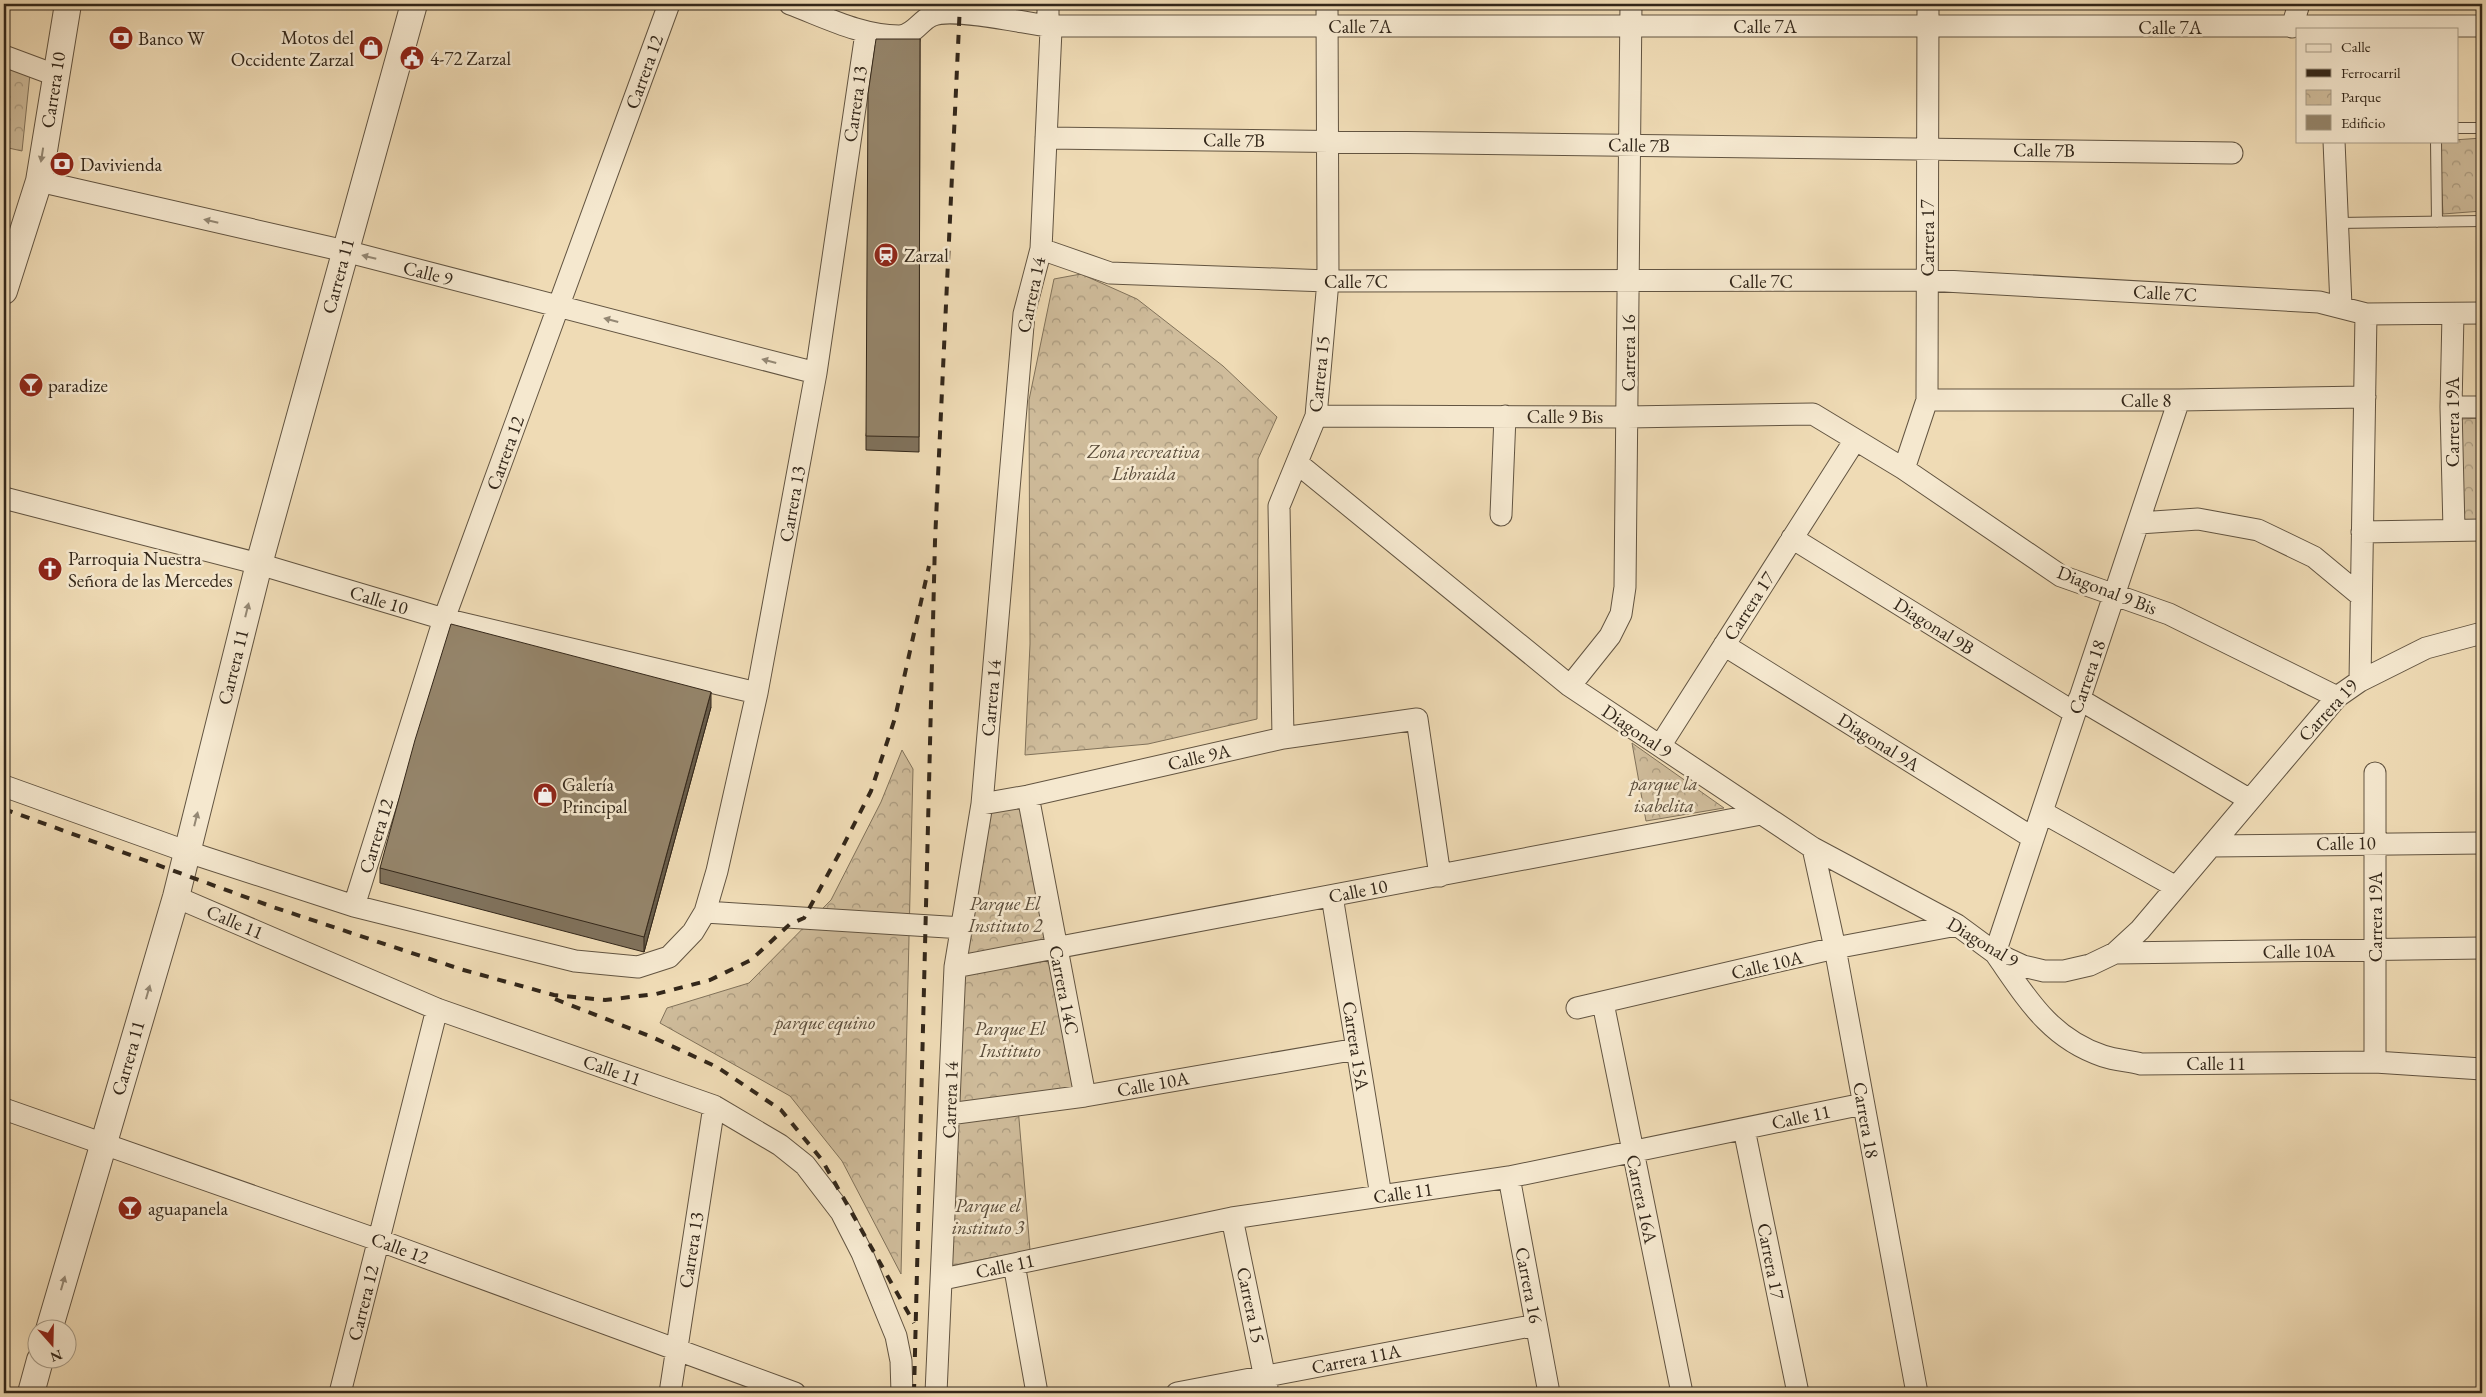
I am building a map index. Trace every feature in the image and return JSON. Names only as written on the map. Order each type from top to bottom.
[{"type":"street","name":"Carrera 10","points":[[4,291],[39,181],[68,4]]},
{"type":"street","name":"Carrera 11","points":[[52,1320],[176,897],[259,564],[414,4]]},
{"type":"street","name":"Carrera 12","points":[[354,906],[444,620],[669,4]]},
{"type":"street","points":[[790,4],[866,33],[902,36],[916,29],[931,10],[1048,26]]},
{"type":"street","name":"Carrera 14","points":[[936,1393],[943,1279],[955,967],[963,928],[982,804],[1024,314],[1042,249],[1050,30],[1048,26],[1048,4]]},
{"type":"street","name":"Carrera 15","points":[[1283,738],[1279,506],[1316,416],[1328,281],[1327,4]]},
{"type":"street","name":"Carrera 16","points":[[1570,686],[1610,636],[1621,614],[1625,587],[1628,145],[1632,4]]},
{"type":"street","name":"Carrera 17","points":[[1904,469],[1927,400],[1928,4]]},
{"type":"street","points":[[2292,27],[2299,4]]},
{"type":"street","name":"Calle 7A","points":[[1048,26],[2482,26]]},
{"type":"street","name":"Carrera 13","points":[[354,906],[575,962],[638,967],[669,958],[693,932],[705,912],[717,871],[757,693],[816,373],[866,33]]},
{"type":"street","points":[[4,56],[55,76]]},
{"type":"street","name":"Calle 7B","points":[[1046,138],[2232,153]]},
{"type":"street","points":[[2334,142],[2341,306]]},
{"type":"street","name":"Calle 9","points":[[39,181],[345,251],[816,373]]},
{"type":"street","name":"Calle 7C","points":[[1042,249],[1110,273],[1328,281],[1628,282],[1927,280],[2310,301],[2341,306],[2366,314],[2482,313]]},
{"type":"street","name":"Carrera 19","points":[[2064,971],[2090,965],[2115,953],[2140,930],[2337,697],[2360,681],[2366,314]]},
{"type":"street","name":"Carrera 19A","points":[[2453,314],[2451,407],[2454,530]]},
{"type":"street","name":"Calle 8","points":[[1927,400],[2179,400],[2365,397]]},
{"type":"street","name":"Carrera 18","points":[[1995,953],[2179,400]]},
{"type":"street","points":[[2451,407],[2482,406]]},
{"type":"street","name":"Calle 9 Bis","points":[[1316,416],[1627,417],[1814,414]]},
{"type":"street","name":"Diagonal 9 Bis","points":[[1814,414],[1904,469],[2061,576],[2169,614],[2337,697]]},
{"type":"street","points":[[1501,515],[1505,416]]},
{"type":"street","name":"Carrera 17","points":[[1660,746],[1856,440]]},
{"type":"street","name":"Diagonal 9","points":[[1297,463],[1570,686],[1761,814],[1813,848],[1956,925],[1995,953],[2023,966],[2044,971],[2064,971]]},
{"type":"street","name":"Calle 10","points":[[4,498],[259,564],[444,620],[757,693]]},
{"type":"street","points":[[2139,523],[2198,518],[2258,530],[2314,557],[2361,596]]},
{"type":"street","points":[[2362,532],[2482,530]]},
{"type":"street","name":"Diagonal 9B","points":[[1792,538],[2077,706],[2250,800]]},
{"type":"street","points":[[2360,681],[2426,648],[2482,633]]},
{"type":"street","name":"Diagonal 9A","points":[[1724,645],[2033,838]]},
{"type":"street","name":"Calle 9A","points":[[982,804],[1028,796],[1283,738],[1417,719],[1440,876]]},
{"type":"street","name":"Carrera 19A","points":[[2375,773],[2375,1062]]},
{"type":"street","points":[[4,786],[188,852],[354,906]]},
{"type":"street","name":"Carrera 14C","points":[[1028,796],[1085,1096]]},
{"type":"street","points":[[2042,812],[2176,887]]},
{"type":"street","name":"Calle 10","points":[[955,967],[1761,814]]},
{"type":"street","name":"Calle 10","points":[[2211,846],[2482,843]]},
{"type":"street","name":"Carrera 18","points":[[1813,848],[1834,948],[1917,1393]]},
{"type":"street","name":"Carrera 15A","points":[[1332,896],[1381,1196]]},
{"type":"street","name":"Calle 11","points":[[176,897],[437,1009],[714,1106],[780,1145],[805,1165],[841,1212],[862,1253],[888,1314],[901,1361],[902,1393]]},
{"type":"street","points":[[705,912],[963,928]]},
{"type":"street","name":"Calle 10A","points":[[1577,1008],[1603,1004],[1834,948],[1956,925]]},
{"type":"street","name":"Calle 10A","points":[[2115,953],[2482,948]]},
{"type":"street","name":"Calle 11","points":[[1995,953],[2036,1010],[2055,1031],[2079,1046],[2104,1056],[2141,1064],[2375,1062],[2482,1069]]},
{"type":"street","name":"Carrera 16A","points":[[1603,1004],[1682,1393]]},
{"type":"street","name":"Carrera 12","points":[[340,1393],[437,1009]]},
{"type":"street","name":"Calle 10A","points":[[949,1114],[1085,1096],[1357,1049]]},
{"type":"street","name":"Calle 11","points":[[943,1279],[1232,1218],[1509,1177],[1863,1104]]},
{"type":"street","name":"Carrera 13","points":[[670,1393],[675,1350],[714,1106]]},
{"type":"street","name":"Calle 12","points":[[4,1109],[103,1142],[378,1240],[795,1393]]},
{"type":"street","name":"Carrera 17","points":[[1744,1128],[1798,1393]]},
{"type":"street","name":"Carrera 16","points":[[1509,1177],[1549,1393]]},
{"type":"street","name":"Carrera 15","points":[[1232,1218],[1267,1385]]},
{"type":"street","points":[[1014,1264],[1037,1393]]},
{"type":"street","name":"Carrera 11A","points":[[1177,1393],[1267,1385],[1536,1325]]},
{"type":"street","points":[[31,1393],[37,1370]]},
{"type":"lane","points":[[2458,128],[2482,128]]},
{"type":"lane","points":[[2436,142],[2437,222]]},
{"type":"lane","points":[[2337,223],[2482,221]]},
{"type":"green space","points":[[4,64],[30,74],[22,151],[4,147]]},
{"type":"green space","points":[[2482,138],[2482,211],[2443,214],[2439,142],[2458,142],[2458,140]]},
{"type":"green space","name":"Zona recreativa Libraida","points":[[1081,274],[1137,299],[1223,366],[1277,417],[1258,459],[1257,719],[1148,744],[1025,755],[1030,644],[1029,400],[1054,279]]},
{"type":"green space","points":[[2482,418],[2482,535],[2465,535],[2461,419]]},
{"type":"green space","name":"parque la isabelita","points":[[1632,743],[1724,808],[1646,821]]},
{"type":"green space","name":"parque equino","points":[[902,750],[913,769],[901,1274],[842,1161],[790,1096],[660,1023],[667,1008],[749,983],[831,900],[881,802]]},
{"type":"green space","points":[[1028,796],[1080,1093],[1018,1107],[1030,1250],[950,1266],[953,936],[982,804]]},
{"type":"building","points":[[876,39],[920,39],[919,437],[866,436],[868,94]]},
{"type":"building","name":"Galería Principal","points":[[451,624],[711,692],[644,937],[380,868],[415,740]]},
{"type":"railway","points":[[914,1393],[935,541],[960,4]]},
{"type":"railway","points":[[4,809],[273,907],[460,969],[554,995],[605,1000],[656,994],[710,980],[751,960],[790,924],[804,918],[839,854],[871,791],[895,718],[929,566]]},
{"type":"railway","points":[[555,999],[652,1037],[717,1067],[781,1110],[822,1160],[914,1323]]},
{"type":"place","name":"Banco W","points":[[121,38]]},
{"type":"place","name":"Motos del Occidente Zarzal","points":[[371,48]]},
{"type":"place","name":"4-72 Zarzal","points":[[412,58]]},
{"type":"place","name":"Davivienda","points":[[62,164]]},
{"type":"place","name":"Zarzal","points":[[886,255]]},
{"type":"place","name":"paradize","points":[[31,385]]},
{"type":"place","name":"Parroquia Nuestra Señora de las Mercedes","points":[[50,569]]},
{"type":"place","name":"Galería Principal","points":[[545,795]]},
{"type":"place","name":"aguapanela","points":[[130,1208]]},
{"type":"park label","name":"Parque El Instituto 2","points":[[1005,914]]},
{"type":"park label","name":"Parque El Instituto","points":[[1010,1039]]},
{"type":"park label","name":"Parque el instituto 3","points":[[988,1216]]}]
